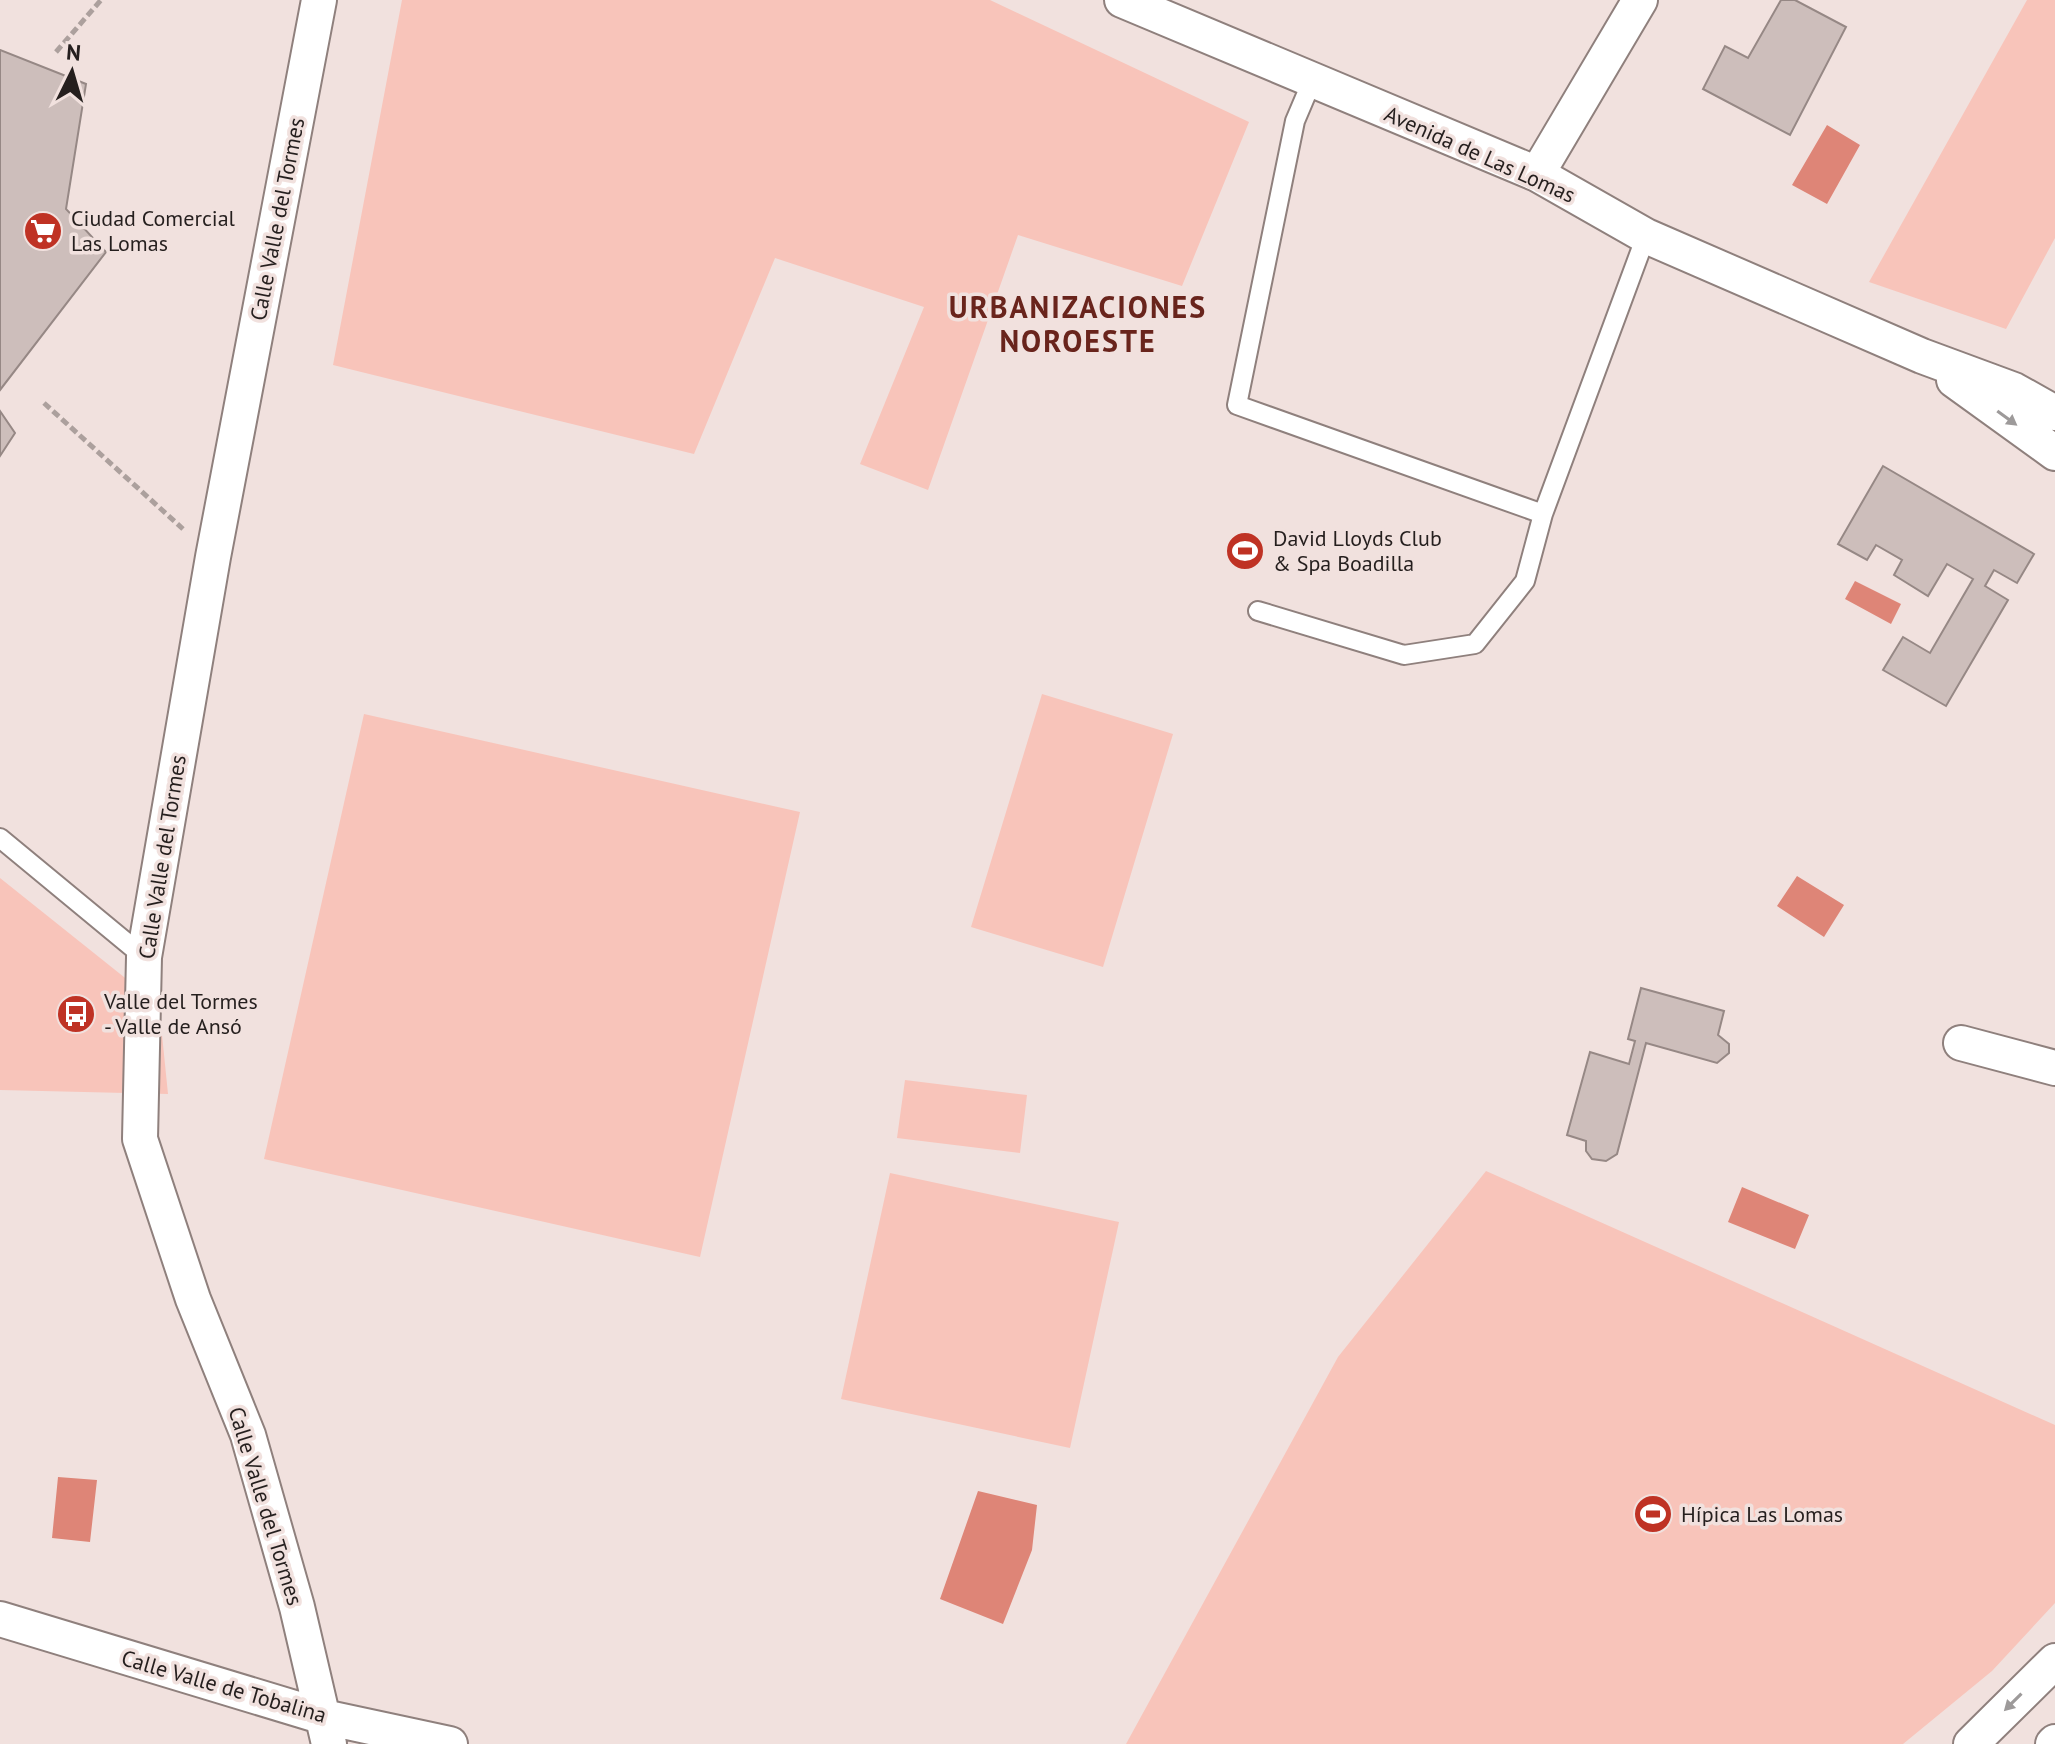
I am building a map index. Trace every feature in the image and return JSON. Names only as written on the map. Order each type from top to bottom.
[{"type":"street","name":"Calle Valle del Tormes","points":[[319,0],[213,557],[144,957],[140,1139],[193,1299],[248,1435],[327,1730]]},
{"type":"street","name":"Avenida de Las Lomas","points":[[1122,0],[1537,174],[1646,236],[1922,356],[2014,390],[2055,413]]},
{"type":"street","points":[[1537,174],[1640,0]]},
{"type":"street","name":"Avenida de Las Lomas","points":[[1922,356],[2055,453]]},
{"type":"street","points":[[1961,1043],[2055,1068]]},
{"type":"street","name":"Calle Valle de Tobalina","points":[[0,1619],[327,1730],[450,1744]]},
{"type":"street","points":[[1971,1744],[2055,1661]]},
{"type":"lane","points":[[1312,81],[1295,121],[1237,405],[1543,514]]},
{"type":"lane","points":[[1258,611],[1404,655],[1475,644],[1525,581],[1543,514],[1646,236]]},
{"type":"lane","points":[[0,838],[144,957]]},
{"type":"path","points":[[56,52],[101,0]]},
{"type":"path","points":[[44,403],[213,557]]},
{"type":"shaded area","points":[[402,0],[990,0],[1249,122],[1182,286],[1018,235],[928,490],[860,464],[924,307],[775,258],[694,454],[333,365]]},
{"type":"shaded area","points":[[2027,0],[2055,0],[2055,238],[2006,329],[1869,282]]},
{"type":"shaded area","points":[[1827,125],[1860,145],[1827,204],[1792,185]]},
{"type":"shaded area","points":[[1855,581],[1901,604],[1891,624],[1845,599]]},
{"type":"shaded area","points":[[1042,694],[1173,734],[1103,967],[971,927]]},
{"type":"shaded area","points":[[364,714],[800,812],[700,1257],[264,1159]]},
{"type":"shaded area","points":[[1797,876],[1844,905],[1824,937],[1777,906]]},
{"type":"shaded area","points":[[0,878],[159,1005],[168,1094],[0,1090]]},
{"type":"shaded area","points":[[905,1080],[1027,1095],[1020,1153],[897,1138]]},
{"type":"shaded area","name":"Hípica Las Lomas","points":[[1486,1171],[2055,1425],[2055,1603],[1992,1671],[1903,1744],[1126,1744],[1338,1357]]},
{"type":"shaded area","points":[[890,1173],[1119,1222],[1070,1448],[841,1399]]},
{"type":"shaded area","points":[[1742,1187],[1809,1215],[1795,1249],[1728,1222]]},
{"type":"shaded area","points":[[58,1477],[97,1480],[90,1542],[52,1538]]},
{"type":"shaded area","points":[[978,1491],[1037,1505],[1032,1550],[1003,1624],[940,1599]]},
{"type":"building","points":[[1781,0],[1795,0],[1846,27],[1790,135],[1703,89],[1725,46],[1748,58]]},
{"type":"building","name":"Ciudad Comercial Las Lomas","points":[[0,50],[86,84],[66,209],[106,252],[0,390]]},
{"type":"building","points":[[0,411],[15,433],[0,456]]},
{"type":"building","points":[[1883,466],[2034,554],[2017,583],[1994,570],[1985,586],[2008,600],[1946,706],[1883,670],[1903,637],[1930,653],[1973,579],[1947,564],[1928,596],[1894,575],[1902,560],[1876,545],[1867,560],[1838,544]]},
{"type":"building","points":[[1641,988],[1724,1011],[1718,1035],[1729,1044],[1729,1053],[1717,1063],[1646,1043],[1617,1154],[1606,1161],[1592,1159],[1586,1151],[1586,1141],[1567,1135],[1590,1052],[1629,1064],[1635,1041],[1628,1039]]},
{"type":"place","name":"Ciudad Comercial Las Lomas","points":[[43,231]]},
{"type":"place","name":"David Lloyds Club & Spa Boadilla","points":[[1245,551]]},
{"type":"place","name":"Valle del Tormes - Valle de Ansó","points":[[76,1014]]},
{"type":"place","name":"Hípica Las Lomas","points":[[1653,1514]]},
{"type":"district","name":"URBANIZACIONES NOROESTE","points":[[1078,325]]}]
